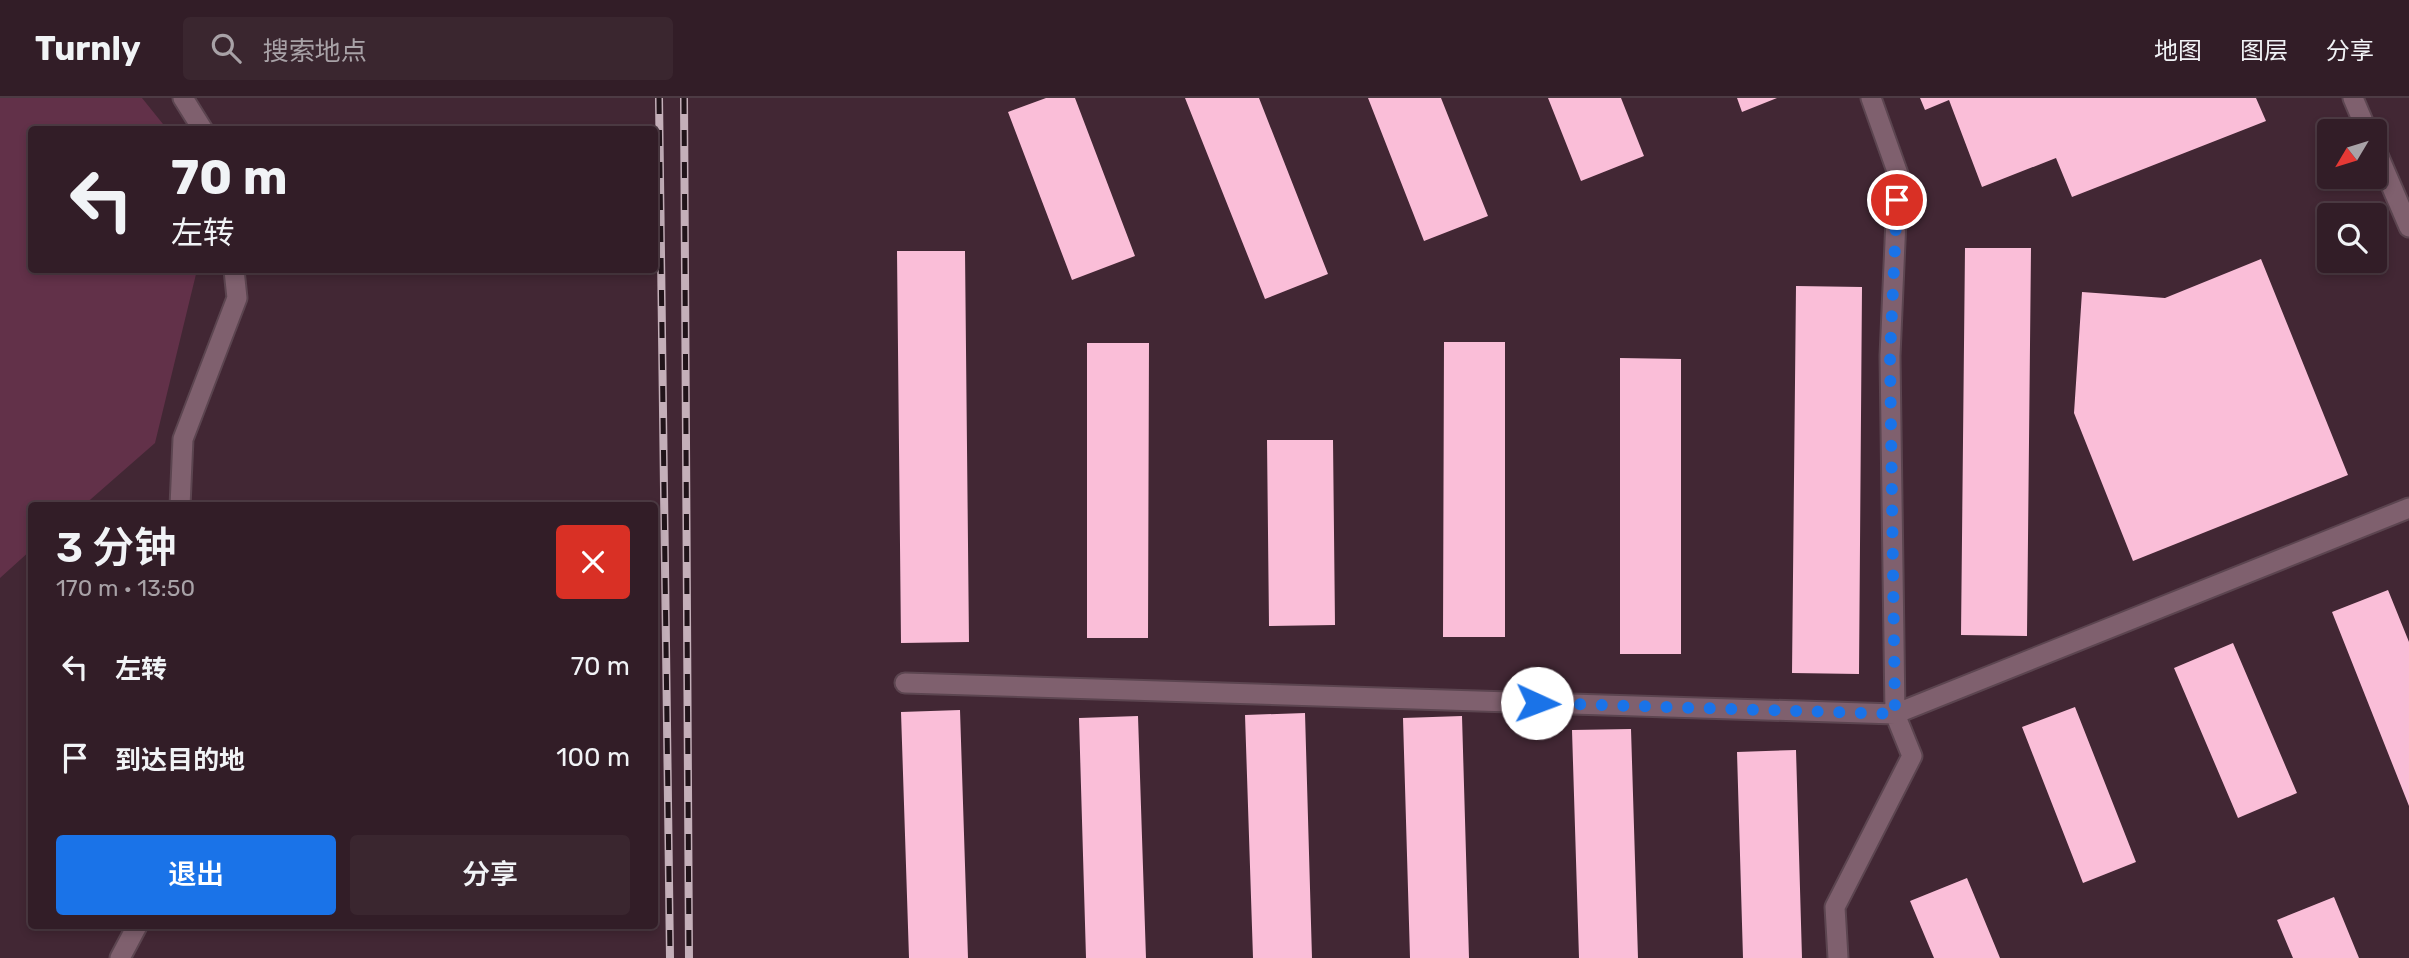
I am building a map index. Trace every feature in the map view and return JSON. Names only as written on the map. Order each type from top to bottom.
[{"type":"street","points":[[183,98],[200,126]]},
{"type":"street","points":[[1838,958],[1835,907],[1912,756],[1895,714],[1890,356],[1898,174],[1871,98]]},
{"type":"street","points":[[2353,98],[2362,119]]},
{"type":"street","points":[[2387,176],[2409,227]]},
{"type":"street","points":[[180,502],[183,439],[237,298],[234,273]]},
{"type":"street","points":[[905,683],[1895,714],[2409,508]]},
{"type":"street","points":[[120,958],[135,929]]},
{"type":"shaded area","points":[[0,98],[142,98],[165,126],[28,126],[28,273],[196,273],[155,443],[88,502],[28,502],[28,553],[0,578]]},
{"type":"building","points":[[1046,98],[1075,98],[1135,256],[1072,280],[1008,112]]},
{"type":"building","points":[[1185,98],[1259,98],[1328,274],[1265,299]]},
{"type":"building","points":[[1368,98],[1441,98],[1488,216],[1424,241]]},
{"type":"building","points":[[1548,98],[1621,98],[1644,156],[1581,181]]},
{"type":"building","points":[[1737,98],[1777,98],[1742,112]]},
{"type":"building","points":[[1920,98],[2256,98],[2266,121],[2072,197],[2056,158],[1982,187],[1949,100],[1925,110]]},
{"type":"building","points":[[1965,248],[2031,248],[2027,636],[1961,635]]},
{"type":"building","points":[[897,251],[965,251],[969,642],[901,643]]},
{"type":"building","points":[[2261,259],[2348,475],[2133,561],[2074,413],[2082,292],[2165,298]]},
{"type":"building","points":[[1796,286],[1862,287],[1859,674],[1792,673]]},
{"type":"building","points":[[1444,342],[1505,342],[1505,637],[1443,637]]},
{"type":"building","points":[[1087,343],[1149,343],[1148,638],[1087,638]]},
{"type":"building","points":[[1620,358],[1681,359],[1681,654],[1620,654]]},
{"type":"building","points":[[1267,440],[1333,440],[1335,625],[1269,626]]},
{"type":"building","points":[[2388,590],[2409,642],[2409,806],[2332,612]]},
{"type":"building","points":[[2233,643],[2297,793],[2238,818],[2174,668]]},
{"type":"building","points":[[2075,707],[2136,862],[2083,883],[2022,727]]},
{"type":"building","points":[[960,710],[968,958],[909,958],[901,712]]},
{"type":"building","points":[[1305,713],[1312,958],[1253,958],[1245,715]]},
{"type":"building","points":[[1138,716],[1146,958],[1086,958],[1079,718]]},
{"type":"building","points":[[1462,716],[1469,958],[1410,958],[1403,718]]},
{"type":"building","points":[[1631,729],[1638,958],[1579,958],[1572,730]]},
{"type":"building","points":[[1796,750],[1802,958],[1743,958],[1737,752]]},
{"type":"building","points":[[1967,878],[2000,958],[1934,958],[1910,901]]},
{"type":"building","points":[[2334,897],[2359,958],[2293,958],[2277,920]]},
{"type":"railway","points":[[659,98],[670,958]]},
{"type":"railway","points":[[684,98],[689,958]]},
{"type":"route","points":[[1537,703],[1895,714],[1890,356],[1897,200]]}]
